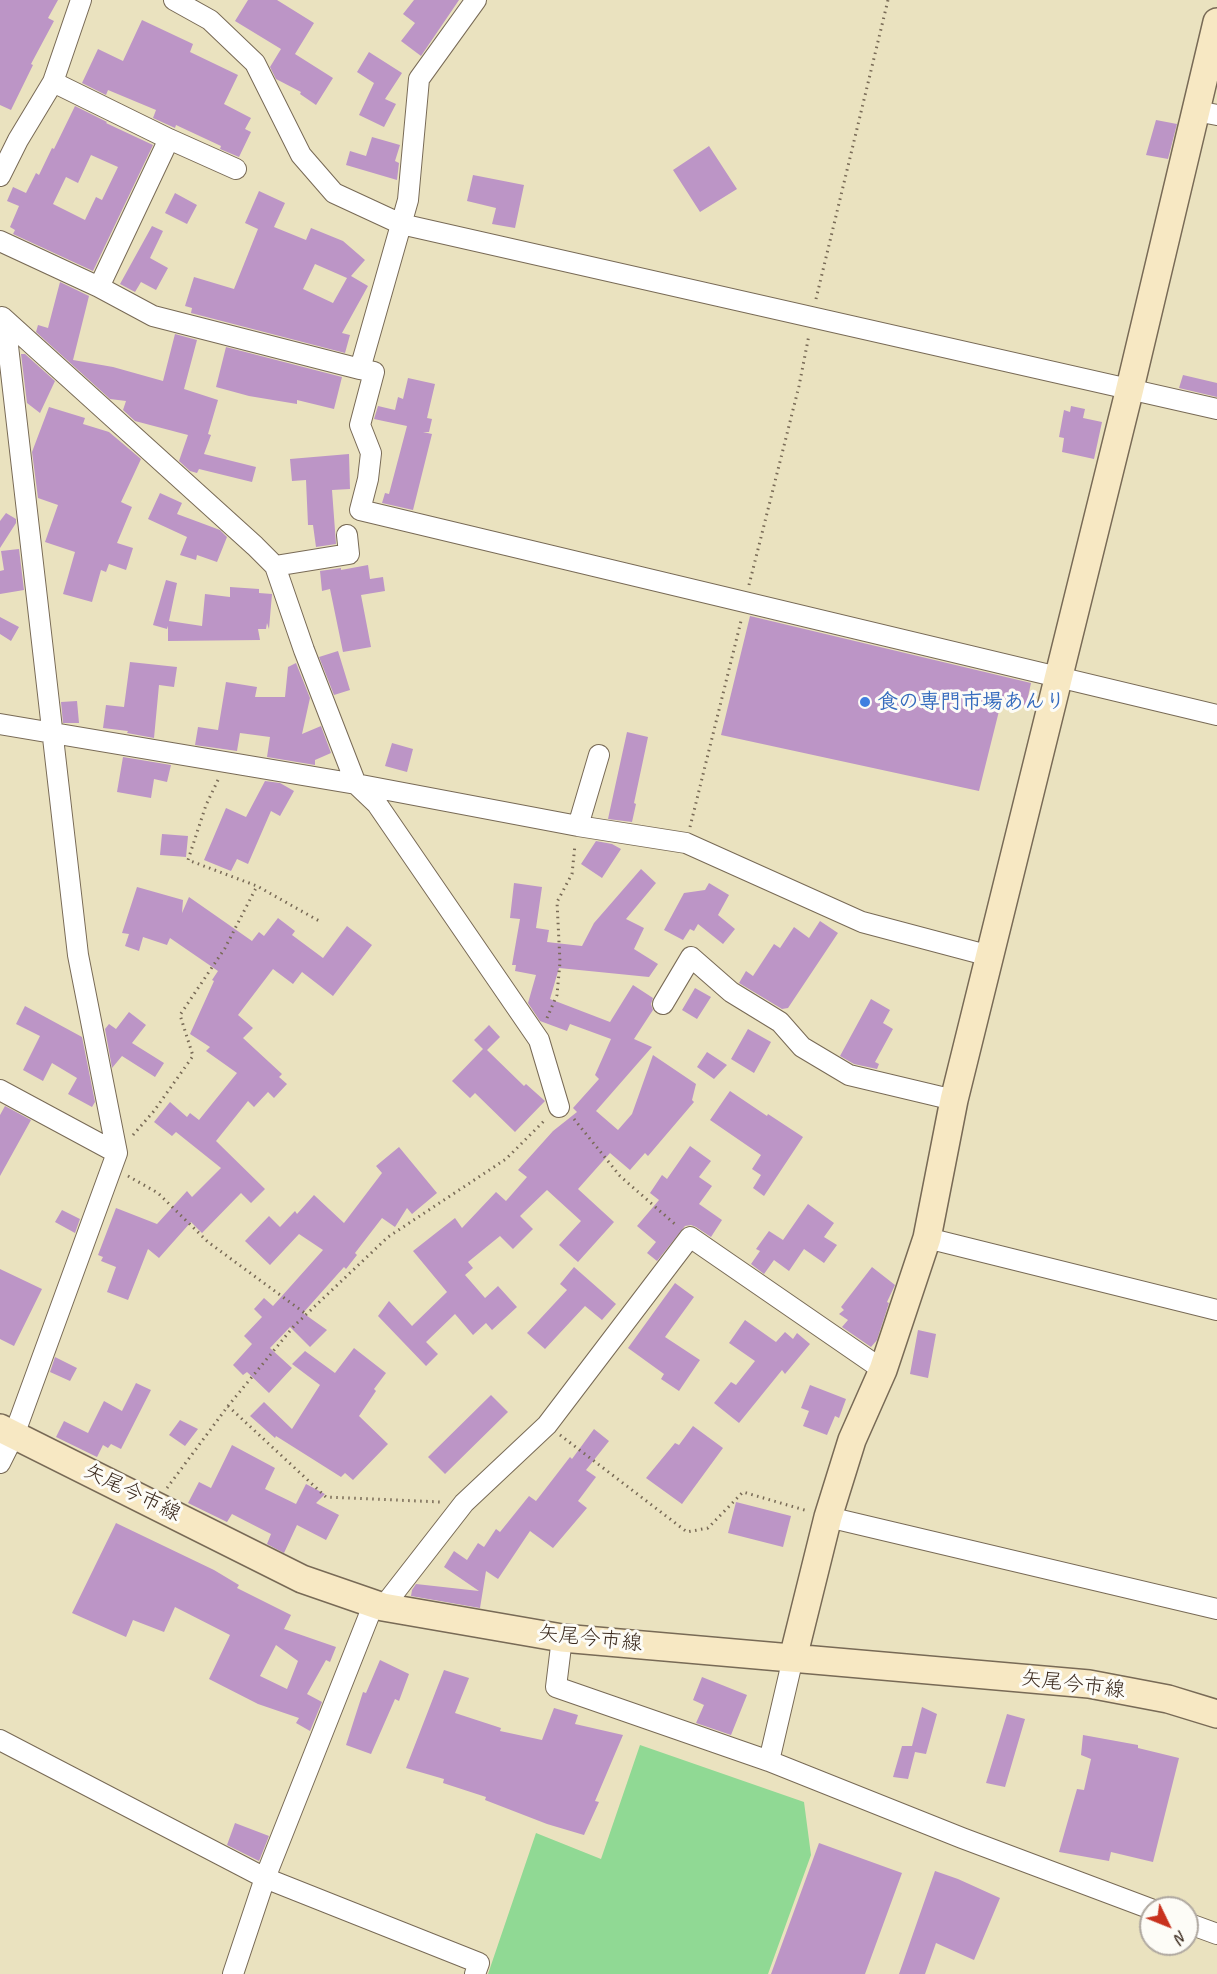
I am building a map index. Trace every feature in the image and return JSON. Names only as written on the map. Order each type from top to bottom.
[{"type":"street","points":[[0,176],[18,140],[53,82],[81,0]]},
{"type":"street","points":[[174,0],[210,20],[255,63],[301,155],[334,194],[401,224],[1217,409]]},
{"type":"street","points":[[360,369],[408,200],[419,79],[476,0]]},
{"type":"street","points":[[769,1761],[828,1517],[852,1440],[883,1370],[927,1238],[954,1100],[1058,677],[1130,388],[1206,113],[1217,22]]},
{"type":"street","points":[[53,82],[236,169]]},
{"type":"street","points":[[99,287],[169,139]]},
{"type":"street","points":[[0,240],[99,287],[153,316],[374,372],[360,425],[371,453],[368,479],[360,510],[1217,715]]},
{"type":"street","points":[[3,318],[275,566],[304,650],[356,784],[377,804],[539,1040],[559,1107]]},
{"type":"street","points":[[0,1463],[7,1431],[115,1160],[78,955],[33,550],[3,318]]},
{"type":"street","points":[[275,566],[349,554],[347,535]]},
{"type":"street","points":[[0,724],[686,843],[862,922],[990,956]]},
{"type":"street","points":[[578,826],[599,754]]},
{"type":"street","points":[[663,1004],[691,957],[731,992],[780,1022],[802,1047],[849,1075],[954,1100]]},
{"type":"street","points":[[0,1090],[115,1160]]},
{"type":"street","points":[[233,1974],[265,1878],[378,1605],[464,1503],[547,1425],[690,1237],[883,1370]]},
{"type":"street","points":[[927,1238],[1217,1310]]},
{"type":"street","name":"矢尾今市線","points":[[7,1431],[302,1579],[378,1605],[562,1638],[1089,1684],[1168,1699],[1217,1714]]},
{"type":"street","points":[[828,1517],[1217,1609]]},
{"type":"street","points":[[562,1638],[556,1687],[769,1761],[962,1838],[1139,1904]]},
{"type":"street","points":[[0,1740],[265,1878],[479,1964],[475,1974]]},
{"type":"street","points":[[1199,1927],[1217,1934]]},
{"type":"path","points":[[686,843],[799,386],[812,316],[888,0]]},
{"type":"path","points":[[226,763],[206,806],[188,860],[256,886],[321,922]]},
{"type":"path","points":[[539,1040],[556,994],[561,962],[557,902],[572,873],[578,826]]},
{"type":"path","points":[[256,886],[225,948],[180,1015],[193,1056],[154,1111],[115,1160],[158,1193],[208,1242],[306,1314]]},
{"type":"path","points":[[155,1504],[228,1406],[306,1314],[388,1237],[506,1159],[559,1107],[578,1123],[620,1176],[690,1237]]},
{"type":"path","points":[[228,1406],[326,1497],[464,1503]]},
{"type":"path","points":[[547,1425],[687,1532],[708,1528],[743,1492],[828,1517]]},
{"type":"green space","points":[[640,1745],[804,1802],[811,1855],[768,1974],[488,1974],[536,1833],[601,1859]]},
{"type":"building","points":[[0,0],[58,0],[48,18],[54,21],[31,64],[33,65],[11,110],[0,105]]},
{"type":"building","points":[[248,0],[277,0],[314,23],[295,54],[333,78],[316,105],[300,94],[301,92],[276,79],[270,67],[281,49],[235,21]]},
{"type":"building","points":[[414,0],[459,0],[421,56],[401,41],[415,23],[403,14]]},
{"type":"building","points":[[142,20],[193,44],[190,52],[238,75],[224,104],[251,118],[245,129],[251,132],[239,157],[176,125],[175,128],[153,118],[156,110],[108,90],[106,95],[82,83],[98,49],[123,61]]},
{"type":"building","points":[[369,52],[402,73],[385,99],[396,104],[384,127],[359,115],[374,83],[357,72]]},
{"type":"building","points":[[75,106],[153,145],[93,271],[13,234],[15,230],[10,227],[19,206],[7,201],[13,187],[26,193],[36,173],[39,175],[52,148],[54,149]],"holes":[[[91,155],[118,167],[102,200],[96,197],[85,220],[53,204],[66,177],[78,183]]]},
{"type":"building","points":[[1156,120],[1177,124],[1168,159],[1146,155]]},
{"type":"building","points":[[372,137],[400,145],[395,161],[399,163],[397,180],[346,165],[350,151],[366,156]]},
{"type":"building","points":[[709,146],[737,189],[700,212],[673,170]]},
{"type":"building","points":[[473,175],[524,185],[515,228],[492,224],[496,208],[467,201]]},
{"type":"building","points":[[259,191],[285,203],[274,227],[306,240],[311,228],[343,241],[365,260],[351,276],[368,286],[342,333],[350,335],[345,353],[191,313],[192,308],[185,306],[194,277],[234,289],[258,229],[245,223]],"holes":[[[315,264],[347,278],[333,303],[303,289]]]},
{"type":"building","points":[[175,193],[197,205],[187,224],[165,213]]},
{"type":"building","points":[[152,226],[163,231],[150,258],[168,268],[156,290],[141,282],[135,292],[120,284]]},
{"type":"building","points":[[60,282],[89,296],[73,360],[113,367],[163,381],[175,334],[197,340],[184,389],[218,400],[208,434],[211,435],[204,454],[256,467],[252,482],[199,469],[197,473],[190,471],[179,461],[188,435],[135,421],[123,410],[126,401],[110,399],[36,332],[38,325],[48,328]]},
{"type":"building","points":[[226,347],[342,377],[334,409],[297,400],[297,404],[249,396],[216,387]]},
{"type":"building","points":[[21,354],[25,354],[55,381],[40,413],[27,403]]},
{"type":"building","points":[[1183,375],[1217,383],[1217,397],[1179,388]]},
{"type":"building","points":[[408,378],[435,384],[427,418],[432,419],[429,432],[423,432],[432,434],[413,510],[382,503],[385,493],[389,494],[407,426],[374,419],[378,406],[395,410],[398,397],[403,399]]},
{"type":"building","points":[[1071,406],[1085,409],[1083,418],[1102,422],[1094,459],[1062,452],[1064,438],[1059,437],[1064,410],[1070,412]]},
{"type":"building","points":[[49,407],[85,418],[83,424],[109,432],[141,459],[121,502],[132,507],[117,543],[133,548],[126,570],[109,564],[106,572],[101,570],[92,602],[63,594],[75,552],[45,542],[58,505],[38,498],[32,452]]},
{"type":"building","points":[[349,454],[350,489],[332,490],[336,544],[316,547],[313,525],[308,525],[306,480],[292,481],[290,459]]},
{"type":"building","points":[[160,493],[182,503],[177,514],[220,530],[227,537],[217,562],[197,555],[196,560],[180,555],[187,537],[148,519]]},
{"type":"building","points":[[6,513],[16,519],[16,523],[0,548],[0,521]]},
{"type":"building","points":[[19,549],[24,590],[0,594],[0,571],[4,570],[1,551]]},
{"type":"building","points":[[368,565],[370,579],[383,577],[385,591],[361,595],[371,647],[343,652],[330,589],[322,591],[320,571]]},
{"type":"building","points":[[166,580],[177,583],[169,621],[202,626],[205,594],[230,597],[230,587],[259,589],[259,593],[272,594],[269,629],[267,623],[266,629],[258,629],[260,640],[168,641],[168,626],[167,629],[153,625]]},
{"type":"building","name":"食の専門市場あんり","points":[[750,616],[1031,683],[1026,706],[1002,699],[979,791],[721,735]]},
{"type":"building","points":[[0,617],[19,627],[11,641],[0,634]]},
{"type":"building","points":[[338,651],[350,690],[334,695],[319,657]]},
{"type":"building","points":[[130,662],[177,667],[174,687],[159,685],[154,738],[127,733],[128,731],[103,728],[106,705],[124,707]]},
{"type":"building","points":[[296,663],[310,698],[302,734],[321,726],[331,753],[315,760],[315,765],[267,757],[270,737],[240,733],[237,751],[195,745],[198,727],[218,730],[226,682],[257,687],[255,697],[285,697],[288,667]]},
{"type":"building","points":[[77,701],[79,723],[63,723],[61,702]]},
{"type":"building","points":[[627,732],[648,737],[632,822],[608,819]]},
{"type":"building","points":[[392,743],[413,749],[407,772],[385,766]]},
{"type":"building","points":[[123,757],[171,765],[167,782],[154,779],[151,798],[117,792]]},
{"type":"building","points":[[265,781],[280,783],[294,791],[280,816],[271,811],[248,864],[237,859],[231,871],[204,860],[226,808],[246,817]]},
{"type":"building","points":[[162,834],[188,836],[186,857],[160,855]]},
{"type":"building","points":[[596,841],[612,844],[621,849],[602,878],[581,864]]},
{"type":"building","points":[[641,869],[656,883],[626,919],[644,928],[634,949],[658,964],[649,977],[559,968],[550,999],[610,1022],[633,985],[653,998],[651,1004],[653,1010],[634,1039],[652,1047],[596,1111],[618,1130],[632,1114],[653,1055],[696,1084],[692,1100],[694,1102],[648,1156],[645,1153],[630,1170],[610,1153],[578,1189],[614,1222],[578,1262],[559,1245],[581,1221],[547,1190],[520,1216],[533,1229],[513,1249],[500,1236],[468,1262],[473,1268],[465,1275],[485,1298],[498,1286],[517,1307],[492,1330],[486,1323],[473,1335],[455,1314],[426,1342],[438,1354],[426,1366],[378,1316],[389,1301],[412,1326],[447,1292],[413,1251],[455,1218],[462,1228],[496,1192],[506,1201],[527,1177],[518,1170],[553,1131],[577,1112],[573,1108],[599,1079],[595,1075],[611,1039],[570,1024],[567,1031],[540,1021],[528,1003],[536,975],[515,971],[516,965],[512,965],[520,919],[510,918],[514,883],[542,887],[536,928],[549,930],[547,942],[582,946],[594,923]]},
{"type":"building","points":[[709,883],[729,895],[718,915],[735,929],[723,944],[698,924],[694,931],[690,929],[683,940],[664,930],[684,893],[705,890]]},
{"type":"building","points":[[137,887],[183,900],[182,913],[189,897],[252,941],[259,932],[264,936],[278,918],[295,931],[292,935],[323,958],[347,926],[372,945],[333,996],[302,972],[293,984],[273,969],[238,1015],[253,1028],[243,1038],[282,1074],[279,1077],[287,1084],[274,1098],[268,1092],[254,1107],[248,1101],[216,1141],[265,1189],[251,1203],[241,1193],[202,1233],[191,1222],[159,1258],[148,1249],[128,1300],[107,1292],[116,1267],[101,1261],[103,1257],[98,1255],[116,1208],[157,1224],[187,1191],[192,1197],[221,1168],[176,1132],[172,1136],[154,1122],[170,1102],[187,1117],[190,1113],[199,1120],[237,1073],[206,1051],[210,1047],[190,1034],[214,981],[212,980],[218,971],[170,938],[167,945],[143,937],[139,951],[125,946],[129,934],[122,933]]},
{"type":"building","points":[[820,921],[838,933],[788,1008],[782,1009],[739,983],[746,971],[753,976],[774,944],[780,948],[794,927],[809,938]]},
{"type":"building","points":[[695,988],[711,997],[697,1019],[682,1010]]},
{"type":"building","points":[[871,999],[890,1010],[883,1023],[893,1029],[875,1062],[879,1064],[877,1069],[854,1064],[840,1056]]},
{"type":"building","points":[[25,1006],[82,1037],[95,1102],[92,1107],[68,1094],[77,1078],[52,1063],[43,1081],[23,1070],[40,1036],[16,1024]]},
{"type":"building","points":[[129,1012],[146,1025],[132,1043],[164,1063],[155,1077],[122,1056],[112,1068],[105,1029],[109,1024],[116,1029]]},
{"type":"building","points":[[489,1025],[500,1037],[487,1050],[524,1086],[526,1084],[545,1101],[515,1132],[475,1093],[470,1098],[452,1081],[483,1049],[474,1040]]},
{"type":"building","points":[[748,1029],[771,1042],[754,1073],[731,1059]]},
{"type":"building","points":[[707,1052],[727,1065],[714,1079],[697,1067]]},
{"type":"building","points":[[730,1091],[803,1137],[764,1196],[753,1188],[761,1175],[752,1169],[761,1155],[710,1120]]},
{"type":"building","points":[[5,1106],[31,1120],[0,1176],[0,1115]]},
{"type":"building","points":[[690,1146],[711,1161],[699,1177],[712,1186],[699,1204],[722,1220],[711,1237],[696,1227],[685,1226],[657,1261],[647,1253],[656,1242],[637,1226],[659,1200],[650,1193],[662,1175],[667,1179]]},
{"type":"building","points":[[399,1147],[437,1193],[412,1214],[407,1208],[395,1227],[382,1218],[355,1253],[357,1255],[346,1269],[344,1267],[303,1313],[327,1330],[310,1347],[290,1327],[270,1348],[292,1368],[269,1393],[247,1372],[243,1375],[233,1365],[252,1344],[244,1336],[262,1317],[254,1309],[264,1298],[273,1306],[323,1250],[299,1234],[270,1265],[245,1241],[269,1216],[280,1227],[295,1211],[297,1214],[314,1195],[344,1223],[382,1173],[376,1166]]},
{"type":"building","points":[[808,1204],[834,1223],[824,1237],[837,1245],[824,1263],[804,1249],[789,1271],[774,1260],[764,1274],[751,1264],[760,1251],[756,1249],[769,1231],[783,1240]]},
{"type":"building","points":[[62,1210],[80,1219],[75,1233],[55,1222]]},
{"type":"building","points":[[574,1267],[616,1304],[602,1320],[585,1306],[545,1349],[527,1333],[567,1290],[560,1284]]},
{"type":"building","points":[[872,1267],[895,1285],[887,1302],[889,1303],[877,1340],[871,1347],[842,1327],[848,1320],[839,1314],[844,1310],[841,1307]]},
{"type":"building","points":[[0,1269],[42,1289],[14,1346],[0,1339]]},
{"type":"building","points":[[675,1283],[694,1297],[665,1337],[700,1360],[679,1391],[661,1379],[664,1374],[628,1348]]},
{"type":"building","points":[[745,1320],[776,1342],[785,1332],[793,1339],[797,1333],[810,1344],[785,1374],[782,1370],[739,1423],[714,1403],[731,1382],[736,1385],[755,1361],[729,1343]]},
{"type":"building","points":[[918,1330],[936,1334],[928,1378],[910,1374]]},
{"type":"building","points":[[354,1348],[386,1373],[359,1416],[388,1444],[353,1480],[345,1473],[341,1477],[276,1436],[275,1438],[250,1416],[264,1402],[292,1429],[320,1385],[292,1364],[305,1351],[335,1373]]},
{"type":"building","points":[[55,1357],[77,1368],[70,1381],[50,1372]]},
{"type":"building","points":[[136,1383],[151,1390],[121,1449],[111,1444],[108,1448],[103,1445],[97,1457],[56,1437],[64,1421],[88,1433],[104,1401],[122,1411]]},
{"type":"building","points":[[810,1385],[846,1399],[839,1418],[835,1416],[827,1435],[803,1426],[809,1411],[801,1408]]},
{"type":"building","points":[[491,1395],[508,1412],[445,1474],[428,1457]]},
{"type":"building","points":[[180,1420],[198,1429],[185,1446],[169,1435]]},
{"type":"building","points":[[693,1426],[723,1448],[682,1504],[646,1478],[675,1443],[679,1445]]},
{"type":"building","points":[[594,1429],[609,1441],[586,1470],[596,1477],[578,1501],[587,1508],[553,1548],[530,1531],[498,1579],[486,1571],[480,1608],[411,1596],[416,1584],[479,1591],[444,1567],[454,1551],[467,1560],[478,1543],[484,1547],[496,1529],[500,1532],[529,1496],[536,1501]]},
{"type":"building","points":[[232,1445],[275,1468],[265,1489],[296,1504],[306,1484],[325,1494],[316,1503],[339,1515],[326,1540],[297,1525],[284,1553],[267,1544],[271,1534],[232,1514],[227,1522],[188,1503],[199,1482],[211,1488]]},
{"type":"building","points":[[736,1502],[791,1516],[783,1547],[728,1533]]},
{"type":"building","points":[[116,1523],[214,1570],[239,1585],[237,1588],[291,1615],[284,1629],[336,1647],[330,1662],[326,1660],[307,1694],[322,1702],[310,1731],[296,1723],[299,1718],[258,1704],[209,1679],[230,1635],[175,1607],[164,1632],[133,1620],[126,1637],[72,1613]],"holes":[[[276,1645],[298,1661],[287,1689],[260,1676]]]},
{"type":"building","points":[[380,1660],[409,1674],[399,1701],[395,1699],[371,1754],[346,1745],[363,1692],[366,1693]]},
{"type":"building","points":[[444,1670],[469,1678],[455,1713],[501,1728],[500,1731],[542,1740],[554,1708],[578,1715],[575,1724],[623,1735],[595,1801],[599,1802],[584,1835],[547,1824],[485,1800],[486,1797],[443,1783],[444,1779],[406,1768]]},
{"type":"building","points":[[702,1677],[747,1695],[731,1735],[696,1723],[704,1705],[693,1700]]},
{"type":"building","points":[[922,1707],[937,1714],[926,1754],[915,1752],[908,1779],[893,1777],[902,1746],[912,1746]]},
{"type":"building","points":[[1007,1714],[1025,1719],[1005,1787],[986,1783]]},
{"type":"building","points":[[1083,1735],[1138,1745],[1138,1748],[1179,1758],[1153,1862],[1111,1852],[1109,1861],[1059,1852],[1077,1789],[1084,1790],[1091,1759],[1081,1755]]},
{"type":"building","points":[[235,1823],[269,1836],[259,1861],[227,1845]]},
{"type":"building","points":[[819,1843],[902,1873],[865,1974],[771,1974]]},
{"type":"building","points":[[935,1871],[1000,1898],[974,1960],[936,1943],[925,1974],[899,1974]]},
{"type":"place","name":"食の専門市場あんり","points":[[865,702]]}]
